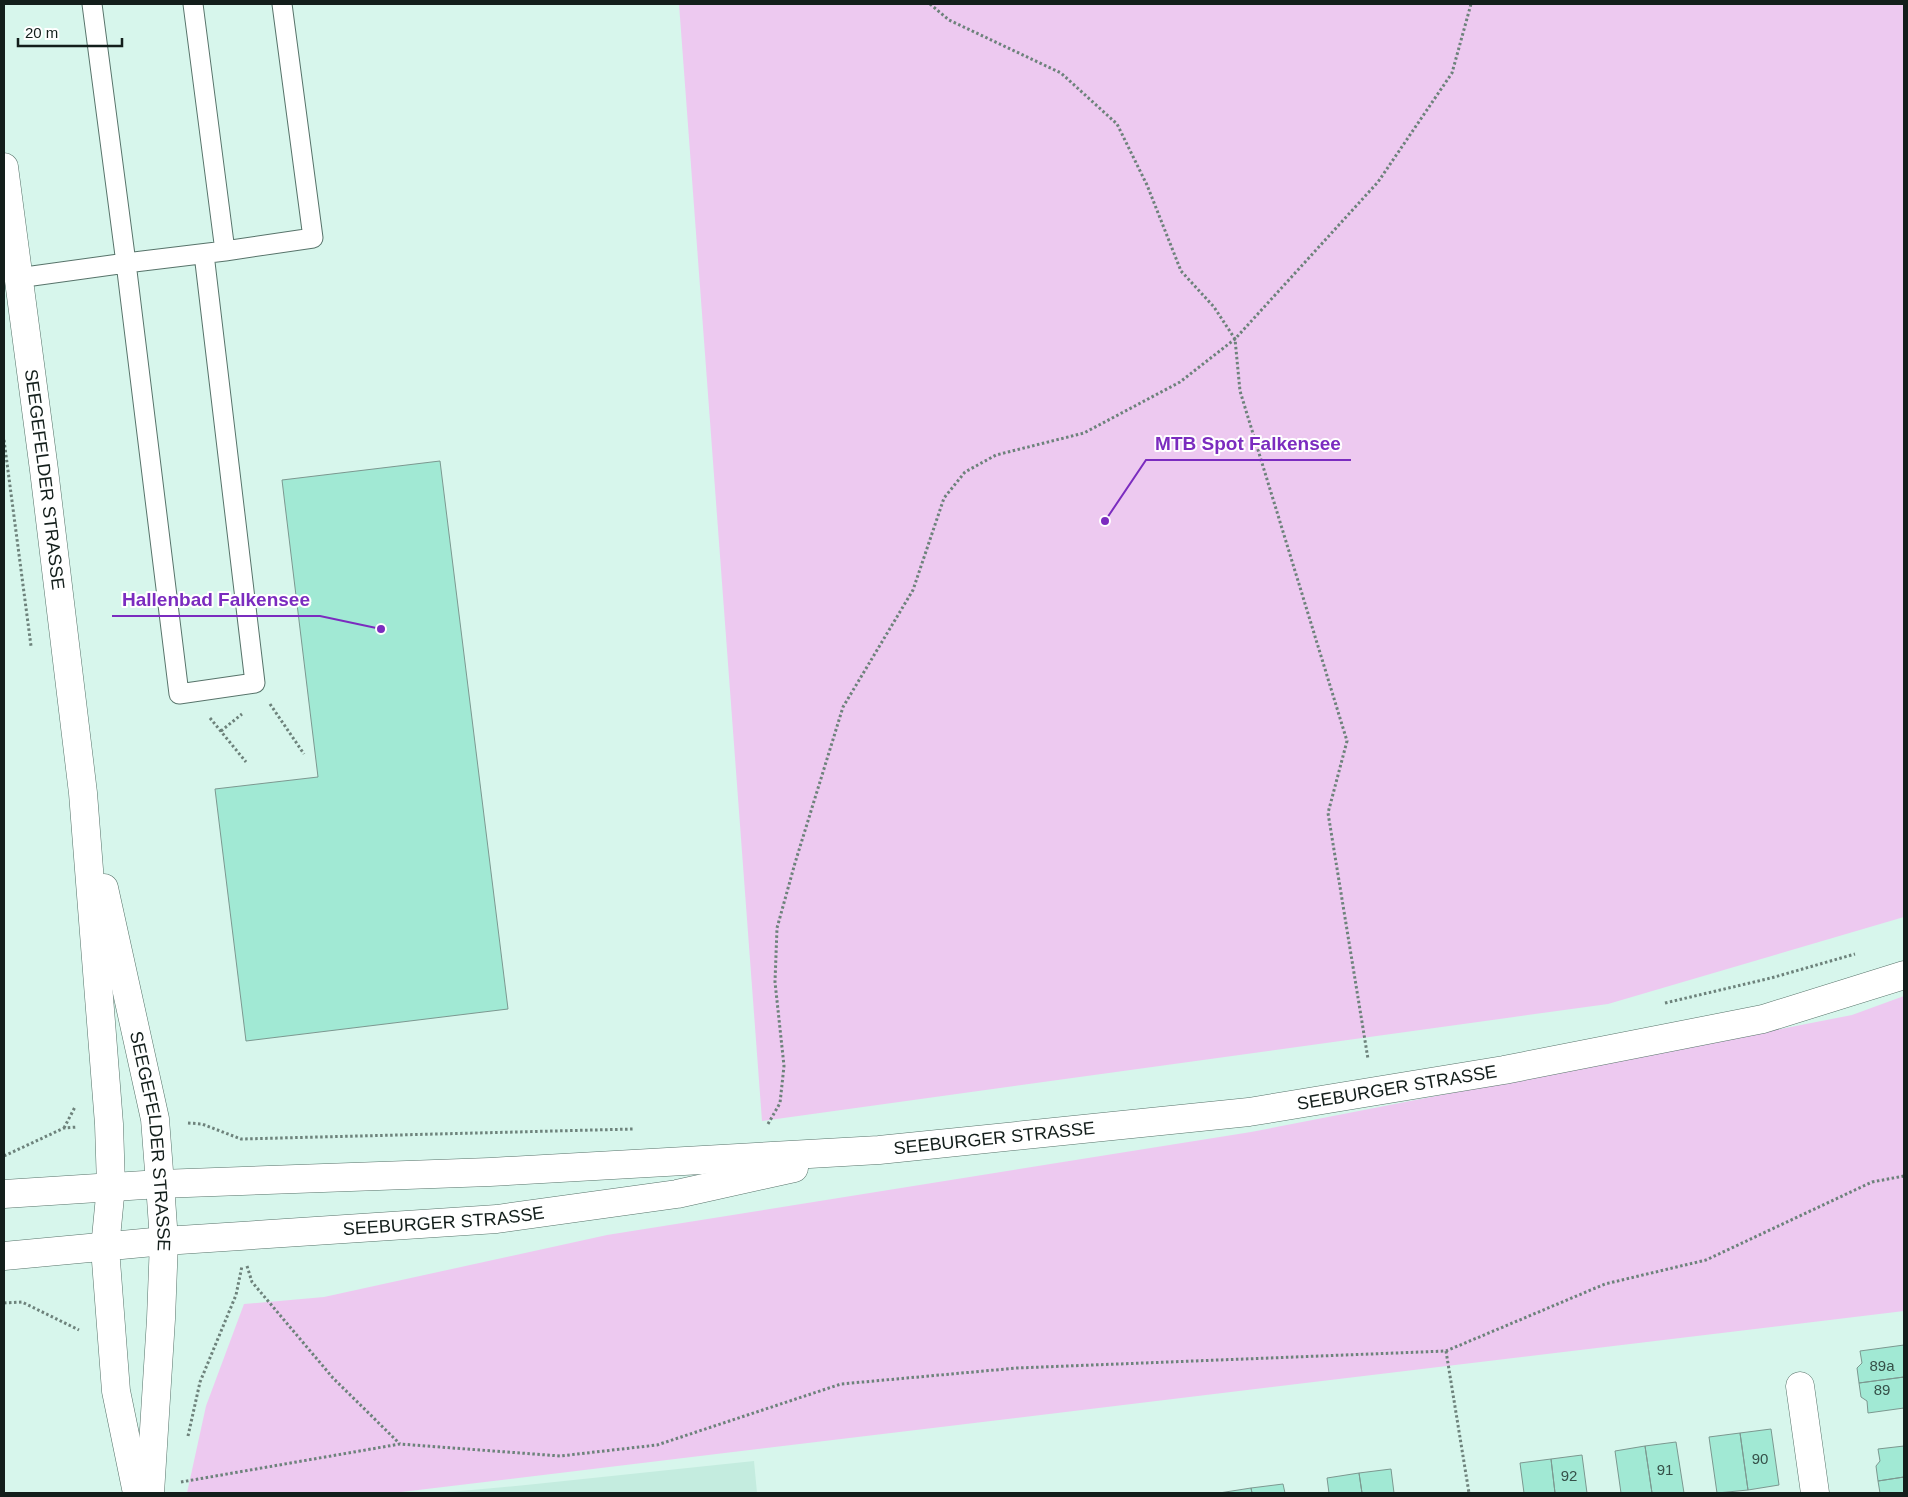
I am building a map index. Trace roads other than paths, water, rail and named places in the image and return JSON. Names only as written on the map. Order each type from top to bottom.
[{"type":"main road","name":"SEEGEFELDER STRASSE","points":[[4,167],[44,470],[83,793],[109,1124],[110,1186],[105,1248],[116,1391],[137,1493]]},
{"type":"main road","name":"SEEGEFELDER STRASSE","points":[[83,793],[155,1119],[164,1242],[150,1493]]},
{"type":"main road","name":"SEEBURGER STRASSE","points":[[4,1194],[110,1186],[490,1172],[879,1150],[1249,1112],[1504,1070],[1763,1019],[1904,975]]},
{"type":"main road","name":"SEEBURGER STRASSE","points":[[4,1256],[164,1242],[244,1246],[497,1219],[677,1194],[879,1150]]},
{"type":"main road","points":[[1800,1386],[1815,1493]]},
{"type":"lane","points":[[92,4],[180,694],[255,683],[204,254]]},
{"type":"lane","points":[[192,4],[225,251]]},
{"type":"lane","points":[[18,278],[313,238],[282,4]]},
{"type":"place","name":"MTB Spot Falkensee","points":[[1105,521]]},
{"type":"place","name":"Hallenbad Falkensee","points":[[381,629]]}]
